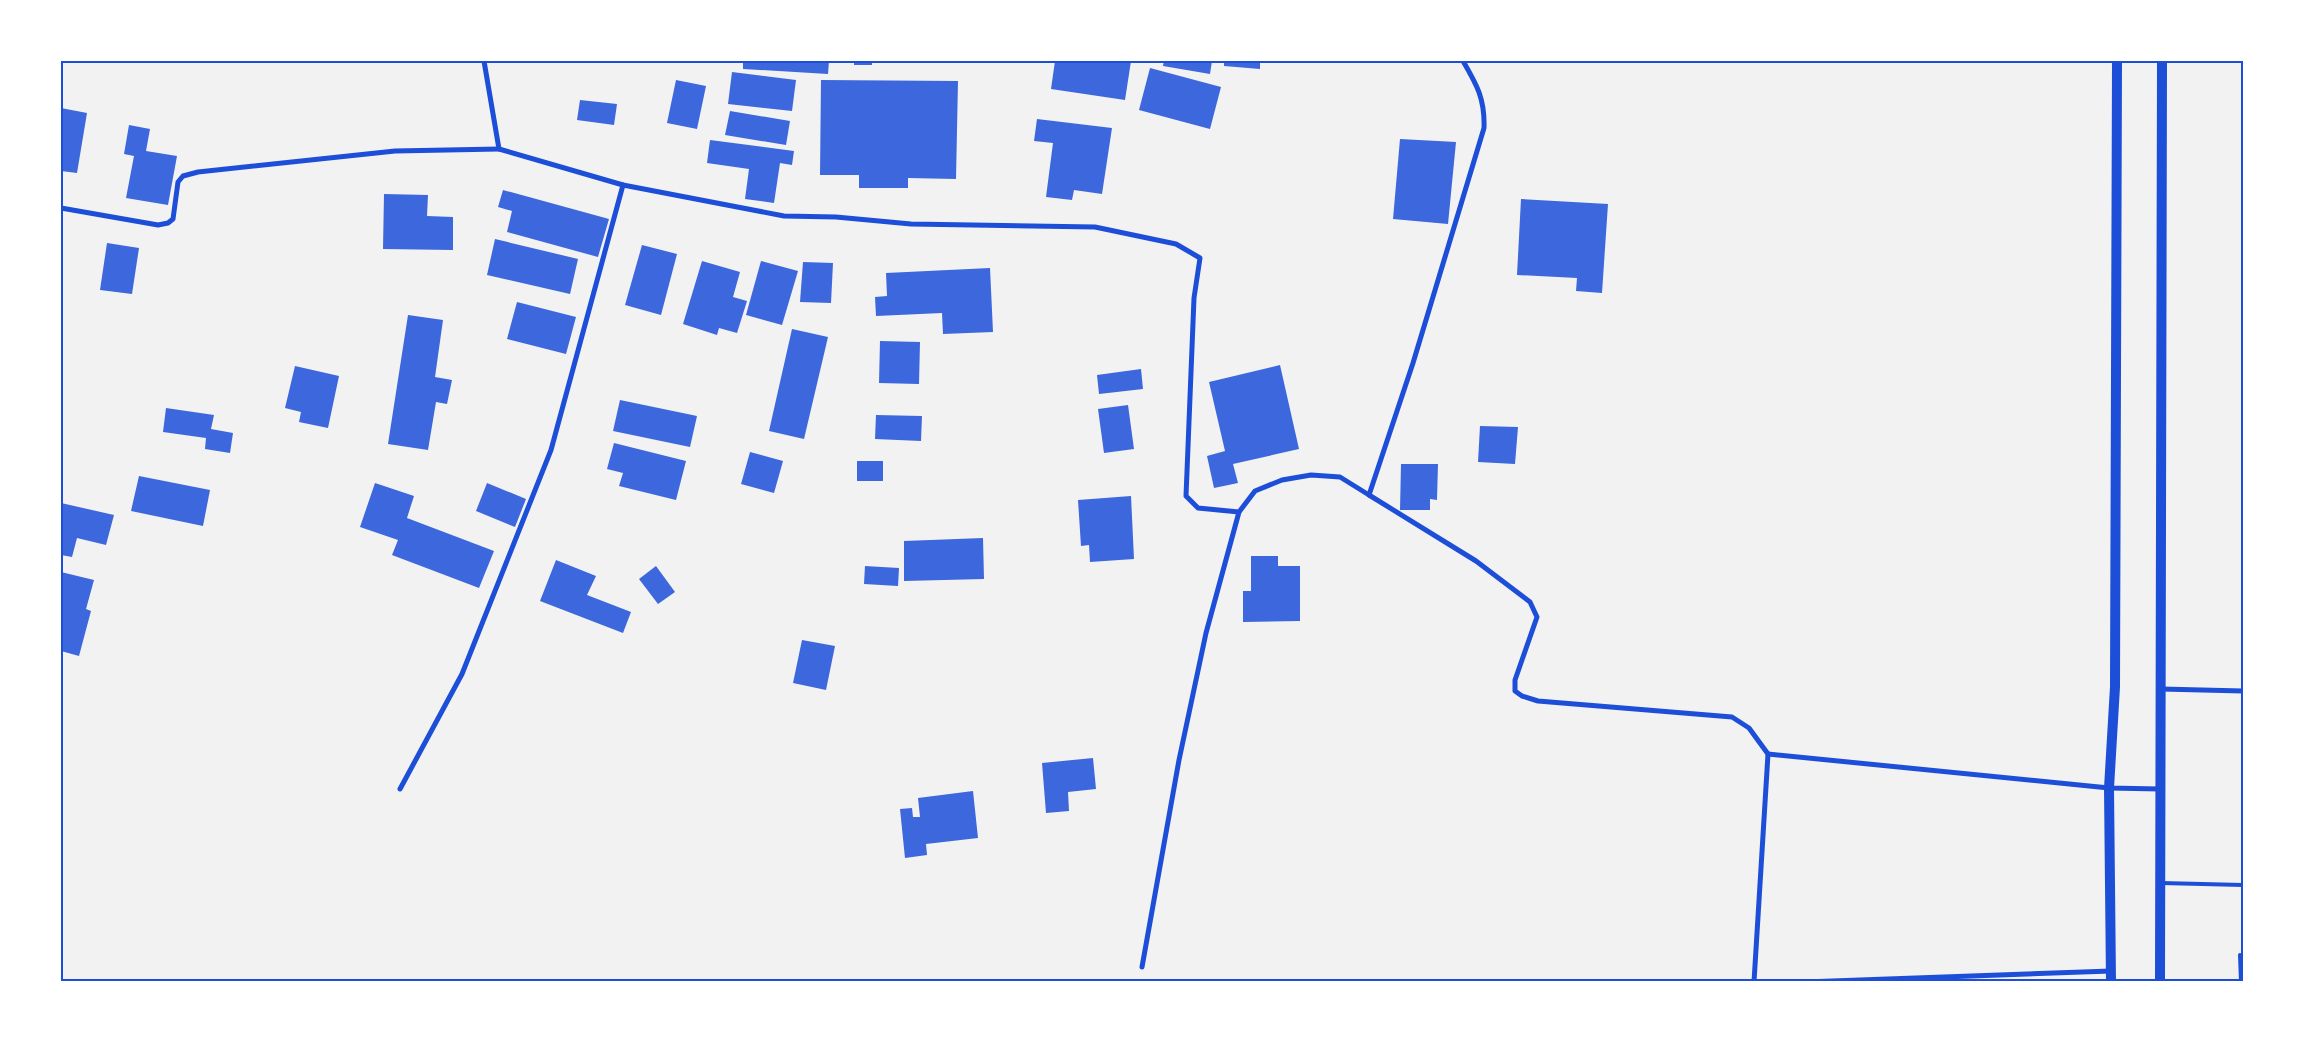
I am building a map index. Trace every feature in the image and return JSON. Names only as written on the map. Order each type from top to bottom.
[{"type":"main road","points":[[2111,976],[2110,788],[2115,687],[2117,61]]},
{"type":"main road","points":[[2160,982],[2162,61]]},
{"type":"street","points":[[484,61],[499,149]]},
{"type":"street","points":[[1369,495],[1413,363],[1484,128],[1484,108],[1478,86],[1463,61]]},
{"type":"street","points":[[61,208],[158,225],[168,223],[173,219],[178,182],[183,176],[198,172],[395,151],[499,149],[623,185],[784,216],[836,217],[911,224],[1095,227],[1176,244],[1200,258],[1194,298],[1186,496],[1198,508],[1239,512]]},
{"type":"street","points":[[400,789],[462,674],[551,450],[623,185]]},
{"type":"street","points":[[1142,967],[1181,750],[1206,633],[1239,512],[1255,491],[1282,480],[1311,474],[1340,477],[1476,561],[1530,602],[1537,617],[1515,680],[1516,690],[1522,696],[1538,701],[1732,718],[1749,728],[1768,754],[1754,982]]},
{"type":"street","points":[[2161,689],[2243,691]]},
{"type":"street","points":[[1768,754],[2110,788],[2160,790]]},
{"type":"street","points":[[1804,982],[2111,976]]},
{"type":"lane","points":[[2159,883],[2243,885]]},
{"type":"lane","points":[[2240,956],[2240,982]]},
{"type":"building","points":[[743,61],[829,61],[828,74],[743,69]]},
{"type":"building","points":[[854,61],[872,61],[872,65],[854,65]]},
{"type":"building","points":[[1055,61],[1131,61],[1125,100],[1051,89]]},
{"type":"building","points":[[1164,61],[1212,61],[1210,74],[1163,66]]},
{"type":"building","points":[[1224,61],[1260,61],[1260,69],[1224,66]]},
{"type":"building","points":[[1150,68],[1221,87],[1210,129],[1139,110]]},
{"type":"building","points":[[732,72],[796,80],[792,111],[728,104]]},
{"type":"building","points":[[676,80],[706,86],[697,129],[667,123]]},
{"type":"building","points":[[821,80],[958,81],[956,179],[908,178],[908,188],[859,188],[859,175],[820,175]]},
{"type":"building","points":[[580,100],[617,104],[614,125],[577,120]]},
{"type":"building","points":[[61,108],[87,113],[77,173],[61,171]]},
{"type":"building","points":[[730,111],[790,121],[786,145],[725,135]]},
{"type":"building","points":[[1037,119],[1112,128],[1102,194],[1074,190],[1072,200],[1046,197],[1053,143],[1034,141]]},
{"type":"building","points":[[129,125],[150,129],[146,151],[177,156],[168,205],[126,198],[134,156],[124,154]]},
{"type":"building","points":[[1400,139],[1456,142],[1448,224],[1393,219]]},
{"type":"building","points":[[710,140],[794,151],[792,165],[780,163],[774,203],[745,199],[749,169],[707,163]]},
{"type":"building","points":[[503,190],[609,219],[598,257],[507,232],[512,211],[498,207]]},
{"type":"building","points":[[384,194],[428,195],[427,216],[453,217],[453,250],[383,249]]},
{"type":"building","points":[[1521,199],[1608,204],[1602,293],[1576,291],[1577,278],[1517,275]]},
{"type":"building","points":[[495,239],[578,259],[570,294],[487,275]]},
{"type":"building","points":[[107,243],[139,248],[132,294],[100,290]]},
{"type":"building","points":[[642,245],[677,254],[661,315],[625,305]]},
{"type":"building","points":[[702,261],[740,272],[733,297],[747,301],[737,333],[719,328],[717,335],[683,324]]},
{"type":"building","points":[[761,261],[798,271],[782,325],[746,315]]},
{"type":"building","points":[[803,262],[833,263],[831,303],[800,302]]},
{"type":"building","points":[[990,268],[993,332],[943,334],[942,313],[876,316],[875,297],[887,296],[886,273]]},
{"type":"building","points":[[517,302],[576,317],[566,354],[507,339]]},
{"type":"building","points":[[408,315],[443,320],[435,377],[452,380],[447,404],[436,402],[428,450],[388,444]]},
{"type":"building","points":[[792,329],[828,337],[804,439],[769,431]]},
{"type":"building","points":[[880,341],[920,342],[919,384],[879,383]]},
{"type":"building","points":[[1280,365],[1299,449],[1233,464],[1238,483],[1214,488],[1207,456],[1225,451],[1209,382]]},
{"type":"building","points":[[295,366],[339,376],[328,428],[299,422],[301,412],[285,408]]},
{"type":"building","points":[[1141,369],[1143,389],[1099,394],[1097,375]]},
{"type":"building","points":[[620,400],[697,416],[690,447],[613,431]]},
{"type":"building","points":[[1128,405],[1134,449],[1104,453],[1098,409]]},
{"type":"building","points":[[166,408],[214,415],[211,429],[233,433],[230,453],[205,449],[206,438],[163,432]]},
{"type":"building","points":[[876,415],[922,416],[921,441],[875,439]]},
{"type":"building","points":[[1480,426],[1518,427],[1515,464],[1478,462]]},
{"type":"building","points":[[614,443],[686,461],[676,500],[619,486],[623,473],[607,469]]},
{"type":"building","points":[[750,452],[783,461],[774,493],[741,484]]},
{"type":"building","points":[[857,461],[883,461],[883,481],[857,481]]},
{"type":"building","points":[[1401,464],[1438,464],[1437,500],[1430,499],[1430,510],[1400,510]]},
{"type":"building","points":[[139,476],[210,490],[203,526],[131,511]]},
{"type":"building","points":[[375,483],[414,496],[407,518],[494,551],[479,588],[392,555],[398,540],[360,527]]},
{"type":"building","points":[[487,483],[526,499],[515,527],[476,511]]},
{"type":"building","points":[[1131,496],[1134,559],[1090,562],[1089,545],[1081,546],[1078,500]]},
{"type":"building","points":[[61,503],[114,515],[106,545],[77,538],[72,557],[61,555]]},
{"type":"building","points":[[983,538],[984,579],[904,581],[904,541]]},
{"type":"building","points":[[1251,556],[1278,556],[1278,566],[1300,566],[1300,621],[1243,622],[1243,591],[1251,591]]},
{"type":"building","points":[[556,560],[596,576],[587,595],[631,612],[623,633],[540,601]]},
{"type":"building","points":[[656,566],[675,592],[658,604],[639,579]]},
{"type":"building","points":[[865,566],[899,568],[898,586],[864,584]]},
{"type":"building","points":[[61,572],[94,580],[86,609],[91,611],[79,656],[61,651]]},
{"type":"building","points":[[802,640],[835,646],[826,690],[793,683]]},
{"type":"building","points":[[1093,758],[1096,789],[1068,792],[1069,811],[1046,813],[1042,763]]},
{"type":"building","points":[[973,791],[978,838],[926,844],[927,855],[905,858],[900,809],[912,808],[913,817],[920,817],[918,798]]}]
